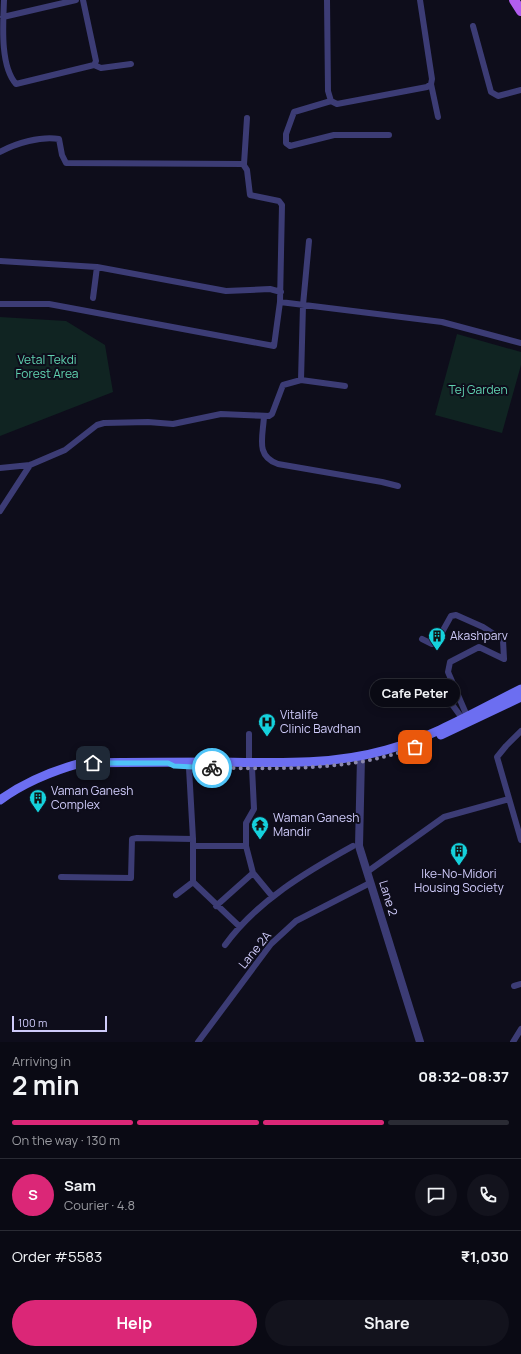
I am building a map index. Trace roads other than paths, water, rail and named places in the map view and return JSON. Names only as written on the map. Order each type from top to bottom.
[{"type":"main road","points":[[514,0],[521,11]]},
{"type":"main road","points":[[361,759],[402,746],[427,736],[521,689]]},
{"type":"main road","points":[[0,800],[16,788],[53,771],[81,763],[168,763],[307,768],[404,751],[427,742],[521,697]]},
{"type":"main road","points":[[168,763],[174,766],[189,768],[251,765]]},
{"type":"street","points":[[4,0],[1,49],[2,61],[8,76],[16,84],[94,65],[101,68],[131,64]]},
{"type":"street","points":[[3,17],[76,0]]},
{"type":"street","points":[[83,0],[96,61],[94,65]]},
{"type":"street","points":[[327,0],[328,91],[331,100],[338,104],[431,84]]},
{"type":"street","points":[[420,0],[432,79],[431,84],[438,117]]},
{"type":"street","points":[[474,26],[491,92],[498,96],[521,90]]},
{"type":"street","points":[[331,100],[294,112],[285,138],[288,145],[334,135],[390,135]]},
{"type":"street","points":[[0,304],[55,305],[274,346],[281,292],[282,206],[279,201],[250,195],[247,170],[244,164],[247,118]]},
{"type":"street","points":[[0,152],[40,139],[53,138],[58,139],[62,155],[66,163],[244,164]]},
{"type":"street","points":[[301,380],[303,305],[309,241]]},
{"type":"street","points":[[0,261],[97,267],[226,291],[270,289],[281,292]]},
{"type":"street","points":[[93,298],[97,267]]},
{"type":"street","points":[[280,302],[442,322],[521,343]]},
{"type":"street","points":[[0,468],[30,465],[65,450],[97,425],[126,422],[173,424],[221,414],[264,416],[272,414],[283,385],[301,380],[345,386]]},
{"type":"street","points":[[264,416],[262,451],[270,461],[278,464],[398,486]]},
{"type":"street","points":[[0,511],[30,465]]},
{"type":"street","points":[[422,639],[432,644],[436,643],[451,616],[456,615],[483,627],[503,640],[504,659],[479,647],[450,662],[448,665],[448,672],[464,717]]},
{"type":"street","points":[[448,699],[464,717]]},
{"type":"street","points":[[521,731],[497,757],[521,840]]},
{"type":"street","points":[[249,734],[254,809],[246,823],[246,846],[253,873],[272,896]]},
{"type":"street","name":"Lane 2","points":[[361,759],[359,846],[420,1042]]},
{"type":"street","points":[[189,768],[193,842],[193,882],[216,906],[239,926]]},
{"type":"street","points":[[367,872],[444,817],[509,799]]},
{"type":"street","points":[[61,877],[131,878],[132,839],[137,838],[246,846]]},
{"type":"street","points":[[225,945],[239,926],[272,896],[353,846]]},
{"type":"street","points":[[216,906],[253,873]]},
{"type":"street","points":[[176,894],[193,882]]},
{"type":"street","name":"Lane 2A","points":[[198,1042],[271,944],[285,930],[296,922],[370,883]]},
{"type":"street","points":[[514,986],[521,984]]},
{"type":"street","points":[[513,1042],[521,1029]]},
{"type":"place","name":"Akashparv","points":[[437,651]]},
{"type":"place","name":"Vitalife Clinic Bavdhan","points":[[267,737]]},
{"type":"place","name":"Cafe Peter","points":[[415,747]]},
{"type":"place","name":"Vaman Ganesh Complex","points":[[38,813]]},
{"type":"place","name":"Waman Ganesh Mandir","points":[[260,840]]},
{"type":"place","name":"Ike-No-Midori Housing Society","points":[[459,866]]},
{"type":"park label","name":"Vetal Tekdi Forest Area","points":[[47,367]]},
{"type":"park label","name":"Tej Garden","points":[[478,390]]}]
